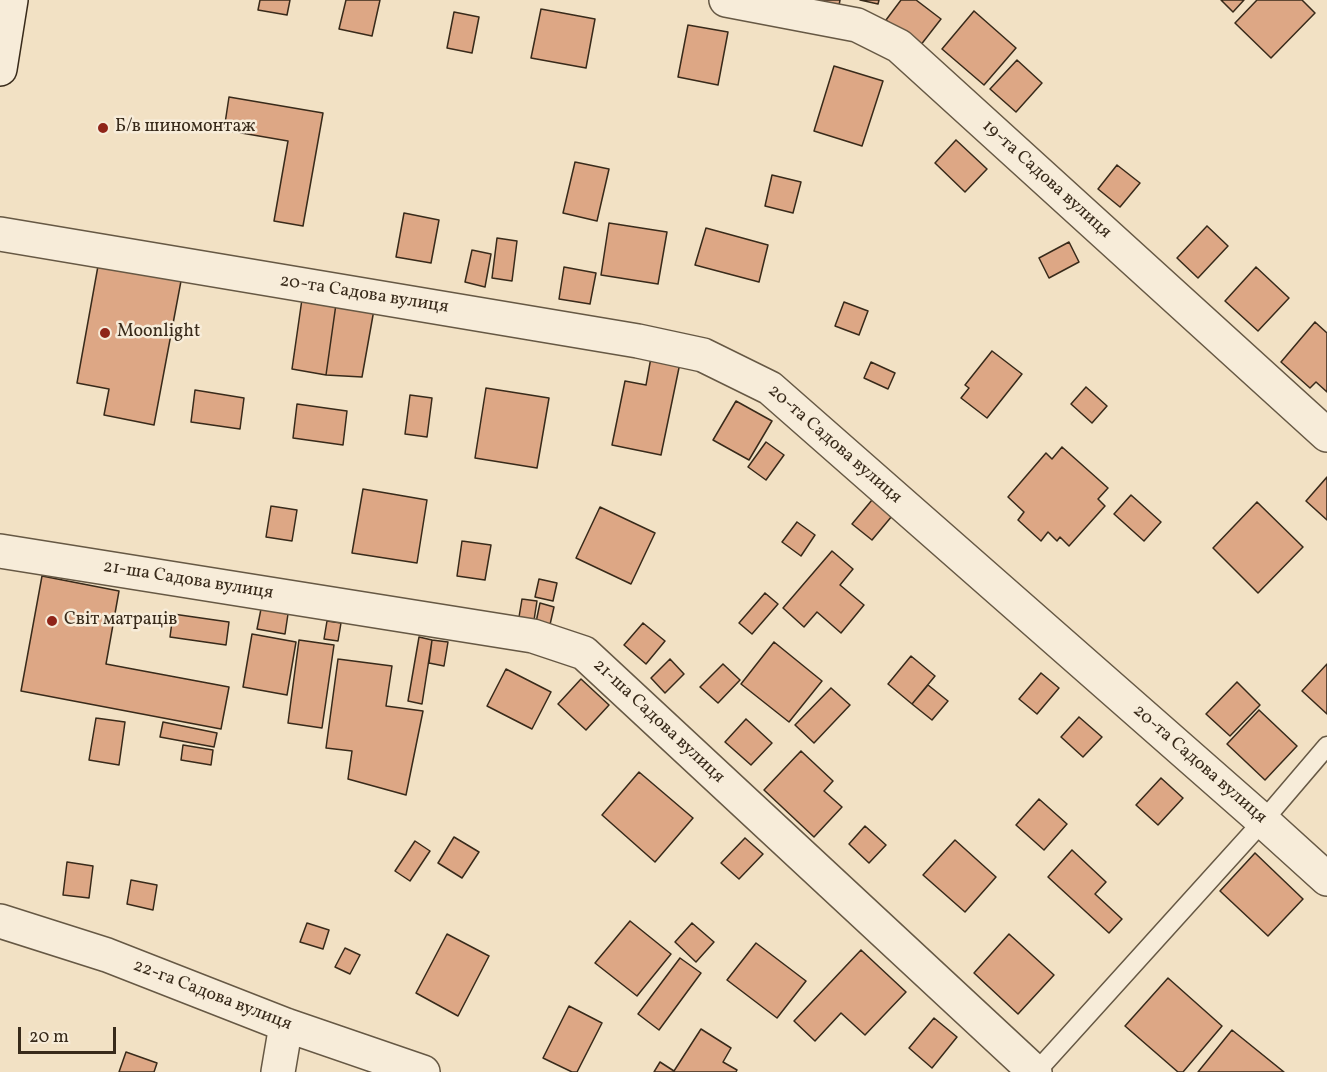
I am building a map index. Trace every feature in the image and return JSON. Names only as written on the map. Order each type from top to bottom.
[{"type":"street","points":[[0,69],[11,0]]},
{"type":"street","name":"19-та Садова вулиця","points":[[726,0],[857,25],[899,46],[1327,435]]},
{"type":"street","name":"20-та Садова вулиця","points":[[0,234],[638,340],[703,355],[770,388],[1263,820],[1327,879]]},
{"type":"street","name":"21-ша Садова вулиця","points":[[0,551],[533,636],[584,653],[1035,1072]]},
{"type":"street","name":"22-га Садова вулиця","points":[[0,921],[107,956],[286,1025],[423,1072]]},
{"type":"street","points":[[278,1072],[286,1025]]},
{"type":"lane","points":[[1035,1072],[1327,746]]},
{"type":"building","points":[[260,0],[290,0],[287,15],[258,10]]},
{"type":"building","points":[[346,0],[380,0],[372,36],[339,29]]},
{"type":"building","points":[[815,0],[840,0],[837,16],[812,12]]},
{"type":"building","points":[[860,0],[879,0],[878,4]]},
{"type":"building","points":[[901,0],[916,0],[941,19],[920,46],[886,20]]},
{"type":"building","points":[[1221,0],[1244,0],[1233,12]]},
{"type":"building","points":[[1257,0],[1302,0],[1315,13],[1271,58],[1235,23]]},
{"type":"building","points":[[541,9],[595,19],[586,68],[531,58]]},
{"type":"building","points":[[974,11],[1016,48],[984,85],[942,49]]},
{"type":"building","points":[[454,12],[479,17],[472,53],[447,48]]},
{"type":"building","points":[[688,25],[728,32],[718,85],[678,77]]},
{"type":"building","points":[[1017,60],[1042,83],[1016,112],[990,89]]},
{"type":"building","points":[[834,66],[883,81],[862,146],[814,131]]},
{"type":"building","points":[[229,97],[323,113],[303,226],[274,221],[288,141],[224,130]]},
{"type":"building","points":[[956,140],[987,169],[965,192],[935,163]]},
{"type":"building","points":[[575,162],[609,169],[597,221],[563,213]]},
{"type":"building","points":[[1117,165],[1140,183],[1120,207],[1098,189]]},
{"type":"building","points":[[772,175],[801,182],[793,213],[765,206]]},
{"type":"building","points":[[404,213],[439,220],[431,263],[396,257]]},
{"type":"building","points":[[609,223],[667,232],[658,284],[601,275]]},
{"type":"building","points":[[1207,226],[1228,246],[1198,278],[1177,258]]},
{"type":"building","points":[[706,228],[768,245],[759,282],[695,265]]},
{"type":"building","points":[[497,238],[517,241],[512,281],[492,278]]},
{"type":"building","points":[[1069,242],[1079,262],[1049,278],[1039,258]]},
{"type":"building","points":[[472,250],[491,254],[485,287],[465,282]]},
{"type":"building","points":[[98,266],[181,281],[154,425],[104,415],[109,389],[77,383]]},
{"type":"building","points":[[564,267],[596,273],[590,304],[559,299]]},
{"type":"building","points":[[1256,267],[1289,298],[1258,331],[1225,301]]},
{"type":"building","points":[[303,292],[337,297],[326,375],[292,369]]},
{"type":"building","points":[[337,297],[375,304],[362,377],[326,375]]},
{"type":"building","points":[[844,302],[868,311],[859,335],[835,326]]},
{"type":"building","points":[[1315,322],[1327,333],[1327,392],[1316,382],[1310,388],[1281,362]]},
{"type":"building","points":[[992,351],[1022,374],[987,418],[961,398],[969,388],[965,385]]},
{"type":"building","points":[[652,352],[681,358],[661,455],[612,445],[625,381],[646,385]]},
{"type":"building","points":[[871,362],[895,373],[888,389],[864,378]]},
{"type":"building","points":[[1086,387],[1107,406],[1092,423],[1071,404]]},
{"type":"building","points":[[486,388],[549,398],[537,468],[475,458]]},
{"type":"building","points":[[195,390],[244,398],[240,429],[191,422]]},
{"type":"building","points":[[410,395],[432,398],[427,437],[405,434]]},
{"type":"building","points":[[736,401],[772,421],[749,460],[713,440]]},
{"type":"building","points":[[297,404],[347,411],[343,445],[293,438]]},
{"type":"building","points":[[766,442],[784,455],[766,480],[748,467]]},
{"type":"building","points":[[1062,447],[1108,488],[1098,499],[1105,506],[1069,546],[1060,537],[1057,541],[1048,532],[1041,541],[1018,520],[1024,512],[1008,497],[1046,453],[1052,459]]},
{"type":"building","points":[[1327,477],[1327,520],[1306,501]]},
{"type":"building","points":[[363,489],[427,500],[417,563],[352,553]]},
{"type":"building","points":[[877,494],[897,510],[872,540],[852,524]]},
{"type":"building","points":[[1131,495],[1161,522],[1144,541],[1114,514]]},
{"type":"building","points":[[1257,502],[1303,547],[1258,593],[1213,548]]},
{"type":"building","points":[[271,506],[297,510],[292,541],[266,537]]},
{"type":"building","points":[[600,507],[655,533],[631,584],[576,558]]},
{"type":"building","points":[[797,522],[815,535],[801,556],[782,542]]},
{"type":"building","points":[[462,541],[491,545],[485,580],[457,576]]},
{"type":"building","points":[[832,551],[853,569],[840,585],[864,605],[841,633],[817,612],[804,627],[783,608]]},
{"type":"building","points":[[42,576],[119,591],[106,664],[229,687],[221,729],[21,691]]},
{"type":"building","points":[[539,579],[557,583],[553,601],[535,597]]},
{"type":"building","points":[[765,593],[778,604],[752,634],[739,623]]},
{"type":"building","points":[[522,599],[537,601],[534,620],[519,617]]},
{"type":"building","points":[[540,603],[554,607],[549,629],[535,627]]},
{"type":"building","points":[[261,609],[288,614],[285,634],[257,629]]},
{"type":"building","points":[[173,614],[229,622],[226,645],[170,637]]},
{"type":"building","points":[[327,621],[341,623],[338,641],[324,639]]},
{"type":"building","points":[[643,623],[665,641],[646,664],[624,645]]},
{"type":"building","points":[[252,634],[296,642],[287,695],[243,687]]},
{"type":"building","points":[[419,637],[432,640],[422,704],[408,701]]},
{"type":"building","points":[[299,640],[334,645],[322,728],[288,723]]},
{"type":"building","points":[[432,640],[448,642],[444,666],[429,663]]},
{"type":"building","points":[[774,642],[822,681],[789,722],[741,684]]},
{"type":"building","points":[[911,656],[935,676],[912,704],[888,684]]},
{"type":"building","points":[[338,659],[392,666],[386,706],[423,711],[406,795],[348,779],[352,751],[326,748]]},
{"type":"building","points":[[670,659],[684,674],[665,693],[651,678]]},
{"type":"building","points":[[723,664],[740,680],[718,703],[700,687]]},
{"type":"building","points":[[1327,664],[1327,714],[1302,691]]},
{"type":"building","points":[[506,669],[551,692],[532,729],[487,706]]},
{"type":"building","points":[[1041,673],[1059,688],[1037,714],[1019,699]]},
{"type":"building","points":[[581,679],[609,705],[586,730],[558,704]]},
{"type":"building","points":[[1237,682],[1260,705],[1230,736],[1206,714]]},
{"type":"building","points":[[928,685],[948,701],[932,720],[912,704]]},
{"type":"building","points":[[831,688],[850,705],[814,743],[795,725]]},
{"type":"building","points":[[1259,710],[1297,746],[1265,780],[1227,744]]},
{"type":"building","points":[[1079,717],[1102,737],[1083,757],[1061,737]]},
{"type":"building","points":[[96,718],[125,722],[119,765],[89,760]]},
{"type":"building","points":[[746,719],[772,743],[751,765],[725,742]]},
{"type":"building","points":[[163,722],[217,733],[214,747],[160,737]]},
{"type":"building","points":[[183,745],[213,750],[211,765],[181,760]]},
{"type":"building","points":[[801,751],[833,781],[824,791],[842,807],[814,837],[764,790]]},
{"type":"building","points":[[639,772],[693,818],[655,862],[602,815]]},
{"type":"building","points":[[1161,778],[1183,798],[1158,825],[1136,805]]},
{"type":"building","points":[[1039,799],[1067,824],[1044,850],[1016,825]]},
{"type":"building","points":[[865,826],[886,845],[869,863],[849,844]]},
{"type":"building","points":[[454,837],[479,852],[462,878],[438,863]]},
{"type":"building","points":[[745,838],[763,854],[739,879],[721,863]]},
{"type":"building","points":[[955,840],[996,877],[965,912],[923,875]]},
{"type":"building","points":[[415,841],[430,851],[410,881],[395,871]]},
{"type":"building","points":[[1072,850],[1106,882],[1095,894],[1122,919],[1109,933],[1048,877]]},
{"type":"building","points":[[1255,853],[1303,899],[1268,936],[1220,891]]},
{"type":"building","points":[[67,862],[93,866],[89,898],[63,895]]},
{"type":"building","points":[[131,880],[157,885],[153,910],[127,904]]},
{"type":"building","points":[[630,921],[671,954],[637,996],[595,963]]},
{"type":"building","points":[[307,923],[329,930],[323,949],[300,942]]},
{"type":"building","points":[[692,923],[714,942],[696,962],[675,942]]},
{"type":"building","points":[[447,934],[489,956],[458,1016],[416,993]]},
{"type":"building","points":[[1009,934],[1054,975],[1018,1014],[974,973]]},
{"type":"building","points":[[756,943],[806,981],[777,1018],[727,980]]},
{"type":"building","points":[[345,948],[360,955],[350,974],[335,967]]},
{"type":"building","points":[[861,950],[906,992],[865,1035],[841,1013],[815,1041],[794,1021]]},
{"type":"building","points":[[680,958],[701,973],[659,1030],[638,1014]]},
{"type":"building","points":[[1168,978],[1222,1026],[1183,1072],[1178,1072],[1125,1026]]},
{"type":"building","points":[[569,1006],[602,1023],[577,1072],[572,1072],[543,1058]]},
{"type":"building","points":[[934,1018],[957,1037],[932,1068],[909,1048]]},
{"type":"building","points":[[701,1029],[731,1048],[723,1062],[737,1070],[736,1072],[654,1072],[660,1062],[674,1071]]},
{"type":"building","points":[[1232,1030],[1284,1072],[1198,1072]]},
{"type":"building","points":[[126,1052],[157,1063],[154,1072],[119,1072]]},
{"type":"place","name":"Б/в шиномонтаж","points":[[103,128]]},
{"type":"place","name":"Moonlight","points":[[105,333]]},
{"type":"place","name":"Світ матраців","points":[[52,621]]}]
